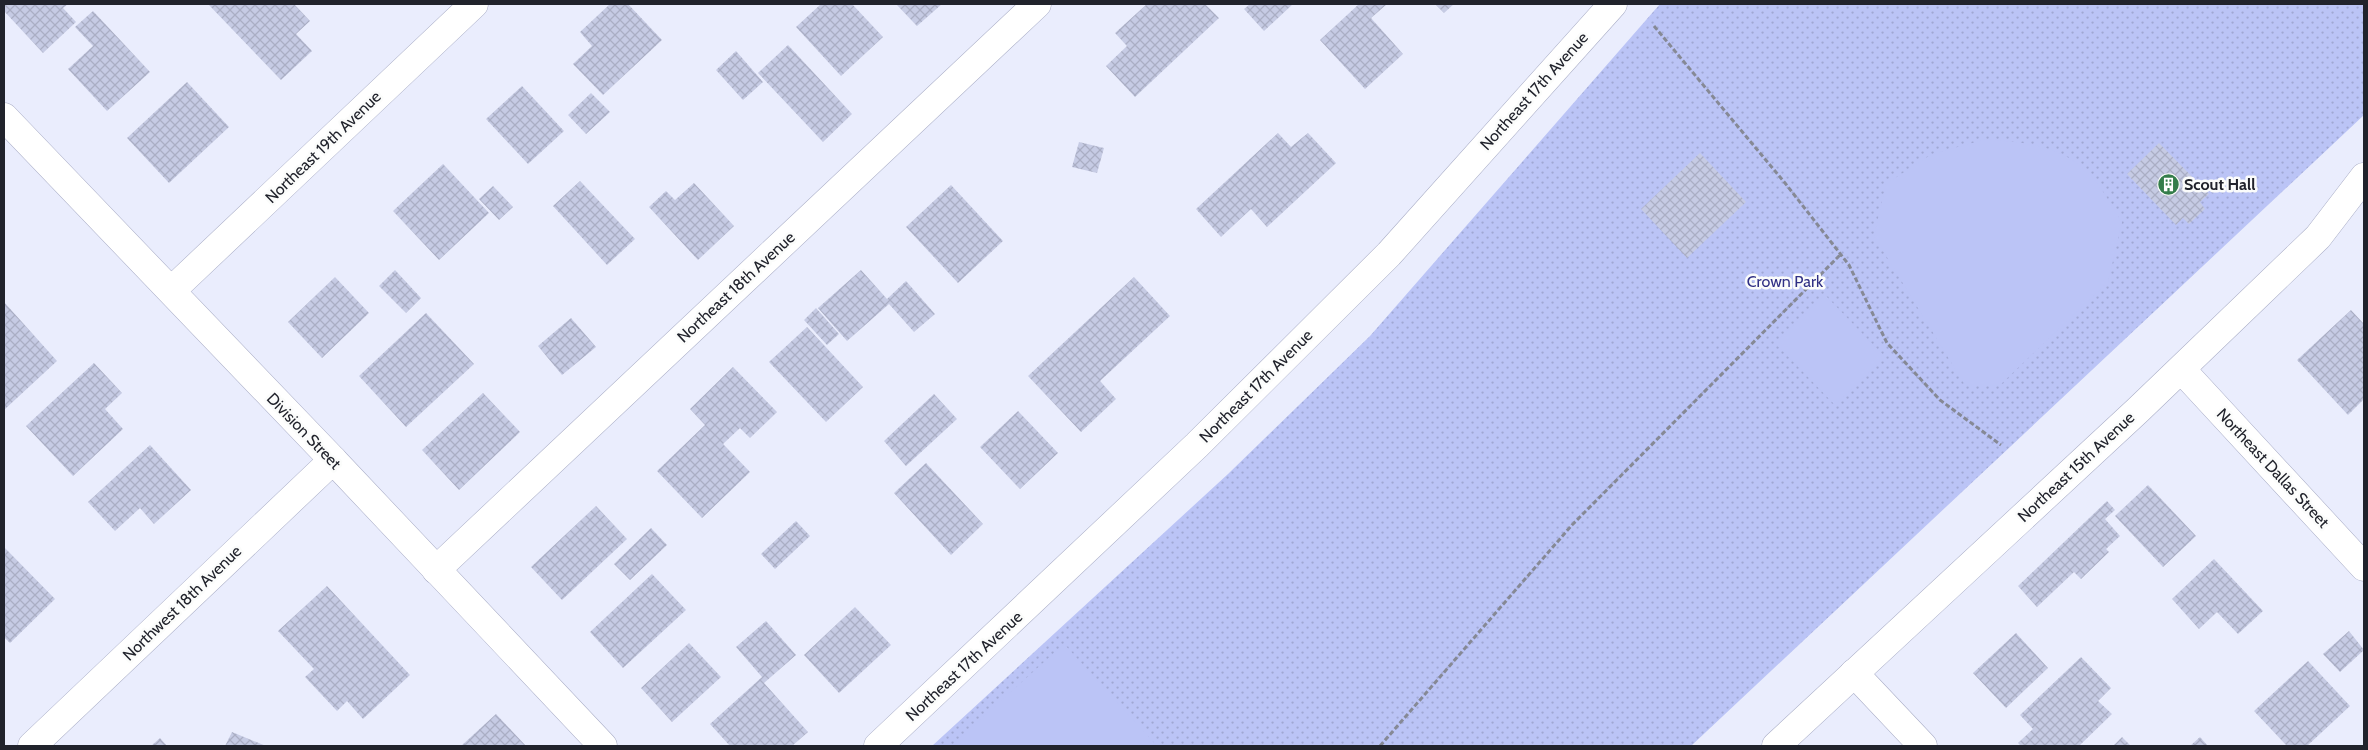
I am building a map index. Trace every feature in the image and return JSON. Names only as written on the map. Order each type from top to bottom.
[{"type":"street","name":"Northeast 19th Avenue","points":[[171,291],[474,4]]},
{"type":"street","name":"Northeast 18th Avenue","points":[[436,570],[1037,4]]},
{"type":"street","name":"Northeast 17th Avenue","points":[[878,746],[1197,445],[1389,254],[1613,4]]},
{"type":"street","name":"Division Street","points":[[4,117],[333,460],[603,746]]},
{"type":"street","name":"Northeast 15th Avenue","points":[[1776,746],[2181,369],[2318,237],[2364,178]]},
{"type":"street","name":"Northeast Dallas Street","points":[[2181,369],[2364,567]]},
{"type":"street","name":"Northwest 18th Avenue","points":[[32,746],[333,460]]},
{"type":"street","points":[[1854,673],[1923,746]]},
{"type":"path","points":[[1654,26],[1785,183],[1841,254],[1849,265],[1887,343],[1940,400],[2002,445]]},
{"type":"path","points":[[1380,746],[1572,525],[1841,254]]},
{"type":"green space","name":"Crown Park","points":[[1660,4],[2364,4],[2364,115],[1691,746],[932,746],[1228,474],[1370,336]]},
{"type":"green space","points":[[1987,139],[2043,147],[2068,158],[2091,176],[2122,222],[2108,282],[1999,386],[1965,385],[1874,236],[1886,184],[1932,154]]},
{"type":"green space","points":[[1825,295],[1885,357],[1835,405],[1775,343]]},
{"type":"green space","points":[[1064,644],[1157,746],[951,746]]},
{"type":"building","points":[[4,4],[68,4],[63,8],[76,22],[43,53],[4,11]]},
{"type":"building","points":[[208,4],[294,4],[310,21],[296,34],[312,51],[281,80]]},
{"type":"building","points":[[610,4],[628,4],[662,40],[603,95],[573,64],[592,46],[580,32]]},
{"type":"building","points":[[821,4],[852,4],[883,37],[841,76],[796,27]]},
{"type":"building","points":[[896,4],[942,4],[917,26]]},
{"type":"building","points":[[1147,4],[1205,4],[1219,18],[1135,97],[1106,66],[1127,46],[1115,33]]},
{"type":"building","points":[[1250,4],[1293,4],[1264,31],[1244,9]]},
{"type":"building","points":[[1359,4],[1387,4],[1371,18],[1403,54],[1365,89],[1320,40]]},
{"type":"building","points":[[1435,4],[1454,4],[1444,13]]},
{"type":"building","points":[[93,11],[150,72],[107,111],[68,69],[93,46],[75,27]]},
{"type":"building","points":[[788,45],[852,114],[823,142],[758,73]]},
{"type":"building","points":[[736,51],[763,82],[743,100],[716,70]]},
{"type":"building","points":[[187,82],[229,127],[169,183],[127,138]]},
{"type":"building","points":[[522,86],[564,131],[528,164],[486,119]]},
{"type":"building","points":[[591,93],[610,112],[586,134],[568,115]]},
{"type":"building","points":[[1278,133],[1291,147],[1308,133],[1336,163],[1267,227],[1251,209],[1221,237],[1196,209]]},
{"type":"building","points":[[1079,142],[1104,148],[1097,173],[1072,167]]},
{"type":"building","name":"Scout Hall","points":[[2159,143],[2209,194],[2200,202],[2205,209],[2189,224],[2183,218],[2176,225],[2127,174]]},
{"type":"building","points":[[1700,153],[1746,202],[1687,258],[1641,209]]},
{"type":"building","points":[[443,164],[489,213],[439,260],[393,211]]},
{"type":"building","points":[[580,181],[635,239],[607,265],[553,206]]},
{"type":"building","points":[[694,183],[734,226],[698,260],[649,207],[666,191],[675,200]]},
{"type":"building","points":[[951,185],[1003,241],[958,283],[906,227]]},
{"type":"building","points":[[493,186],[513,207],[499,220],[479,199]]},
{"type":"building","points":[[395,270],[421,298],[406,313],[379,286]]},
{"type":"building","points":[[861,270],[887,299],[906,281],[935,314],[914,332],[889,304],[847,341],[818,308]]},
{"type":"building","points":[[335,277],[369,313],[322,358],[288,322]]},
{"type":"building","points":[[1134,277],[1170,316],[1100,381],[1116,399],[1081,432],[1028,376]]},
{"type":"building","points":[[4,302],[57,361],[4,410]]},
{"type":"building","points":[[816,308],[839,334],[827,345],[804,320]]},
{"type":"building","points":[[2351,310],[2364,324],[2364,399],[2348,415],[2297,360]]},
{"type":"building","points":[[426,313],[474,364],[406,427],[359,376]]},
{"type":"building","points":[[571,318],[596,347],[562,375],[538,346]]},
{"type":"building","points":[[807,327],[863,387],[826,422],[769,362]]},
{"type":"building","points":[[94,363],[122,393],[105,409],[123,429],[73,476],[26,426]]},
{"type":"building","points":[[733,367],[777,412],[750,438],[740,428],[723,444],[750,472],[702,518],[657,471],[705,425],[690,409]]},
{"type":"building","points":[[483,393],[520,432],[459,490],[422,450]]},
{"type":"building","points":[[934,394],[957,419],[906,466],[884,441]]},
{"type":"building","points":[[1018,411],[1058,453],[1020,489],[980,447]]},
{"type":"building","points":[[150,445],[191,490],[154,524],[140,508],[115,531],[88,502]]},
{"type":"building","points":[[926,463],[983,524],[951,555],[894,493]]},
{"type":"building","points":[[2148,485],[2196,536],[2163,567],[2115,516]]},
{"type":"building","points":[[2107,501],[2115,510],[2105,519],[2120,536],[2106,549],[2109,552],[2081,579],[2074,572],[2037,607],[2018,586]]},
{"type":"building","points":[[596,506],[627,539],[562,600],[531,567]]},
{"type":"building","points":[[796,521],[810,536],[775,569],[761,554]]},
{"type":"building","points":[[651,528],[667,545],[630,580],[614,564]]},
{"type":"building","points":[[4,547],[55,599],[10,643],[4,637]]},
{"type":"building","points":[[2214,559],[2263,611],[2238,634],[2217,612],[2199,629],[2172,599]]},
{"type":"building","points":[[652,574],[686,610],[623,668],[590,632]]},
{"type":"building","points":[[327,586],[410,675],[363,719],[347,701],[337,711],[305,677],[314,669],[278,631]]},
{"type":"building","points":[[855,607],[891,645],[839,693],[804,655]]},
{"type":"building","points":[[766,621],[796,655],[764,683],[808,732],[792,746],[730,746],[710,724],[762,677],[736,647]]},
{"type":"building","points":[[2349,631],[2364,650],[2340,672],[2323,654]]},
{"type":"building","points":[[2016,633],[2048,668],[2006,708],[1973,673]]},
{"type":"building","points":[[689,643],[721,677],[672,722],[641,688]]},
{"type":"building","points":[[2081,657],[2111,688],[2098,701],[2112,714],[2079,746],[2021,746],[2018,743],[2033,729],[2020,715]]},
{"type":"building","points":[[2308,661],[2350,706],[2307,746],[2287,746],[2254,711]]},
{"type":"building","points":[[496,714],[526,746],[461,746]]},
{"type":"building","points":[[232,732],[266,746],[225,746]]},
{"type":"building","points":[[2122,737],[2131,746],[2113,746]]},
{"type":"building","points":[[2200,737],[2208,746],[2190,746]]},
{"type":"building","points":[[160,738],[167,746],[151,746]]},
{"type":"place","name":"Scout Hall","points":[[2168,184]]}]
